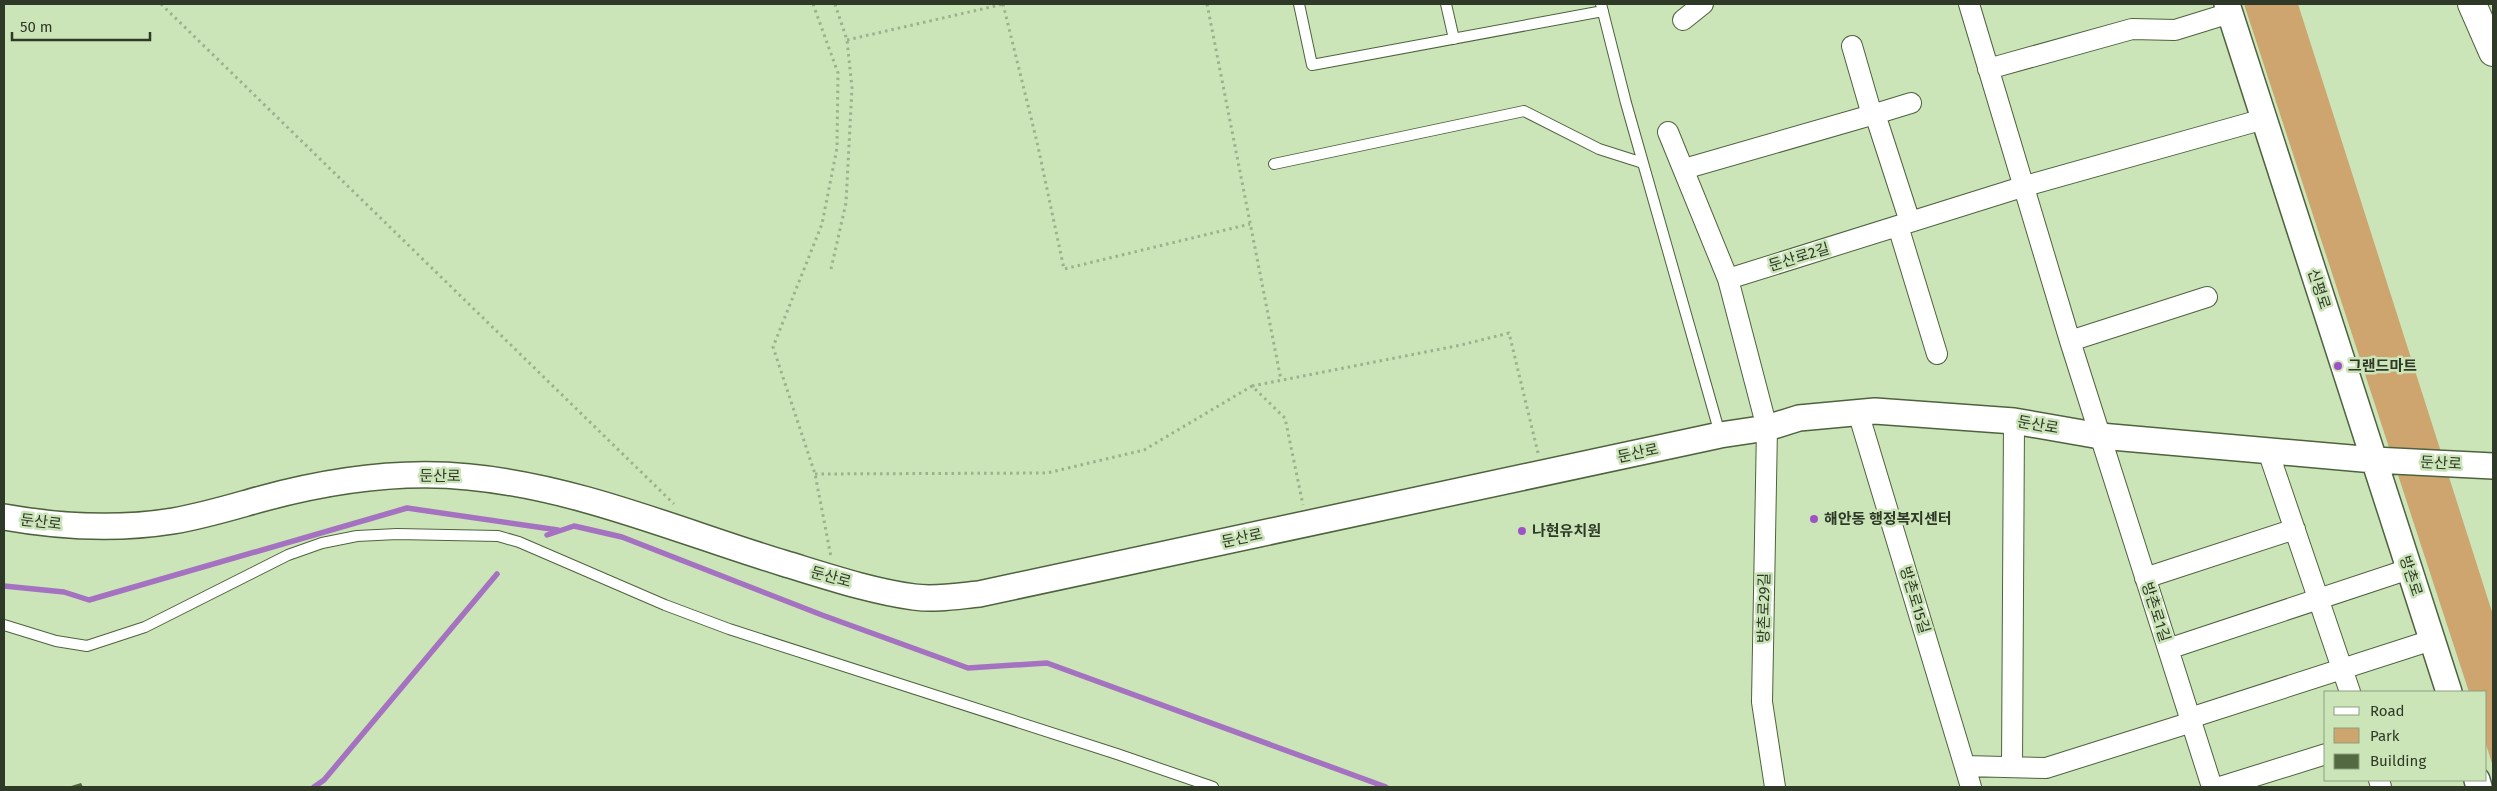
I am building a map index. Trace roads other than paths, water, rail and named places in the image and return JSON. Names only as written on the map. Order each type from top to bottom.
[{"type":"main road","points":[[2472,4],[2493,52]]},
{"type":"street","points":[[1684,20],[1703,4]]},
{"type":"street","points":[[1968,4],[2022,187],[2100,436]]},
{"type":"street","points":[[1988,69],[2132,29],[2175,30],[2229,8]]},
{"type":"street","name":"신평로","points":[[2229,8],[2374,460]]},
{"type":"street","points":[[1852,46],[1904,224],[1937,354]]},
{"type":"street","points":[[1684,169],[1911,103]]},
{"type":"street","name":"둔산로2길","points":[[1728,279],[2022,187],[2264,119]]},
{"type":"street","points":[[1668,132],[1728,279]]},
{"type":"street","name":"방촌로29길","points":[[1728,279],[1767,428],[1762,702],[1774,787]]},
{"type":"street","points":[[2070,341],[2207,297]]},
{"type":"street","name":"둔산로","points":[[4,517],[75,526],[132,526],[216,513],[262,499],[365,479],[421,475],[467,477],[517,483],[568,496],[835,579],[915,597],[945,598],[979,594],[1720,435],[1767,428],[1799,418],[1858,412],[1875,411],[2014,421],[2100,436],[2374,460],[2493,466]]},
{"type":"street","name":"방촌로15길","points":[[1858,412],[1971,787]]},
{"type":"street","points":[[2012,767],[2014,421]]},
{"type":"street","name":"방촌로1길","points":[[2100,436],[2212,787]]},
{"type":"street","points":[[2268,451],[2350,691]]},
{"type":"street","name":"방촌로","points":[[2374,460],[2449,691]]},
{"type":"street","points":[[2145,578],[2295,529]]},
{"type":"street","points":[[2168,648],[2409,569]]},
{"type":"street","points":[[1965,766],[2046,768],[2432,640]]},
{"type":"street","points":[[2220,787],[2324,755]]},
{"type":"lane","points":[[1299,4],[1312,65],[1454,39],[1602,8],[1643,163],[1720,435]]},
{"type":"lane","points":[[1446,4],[1454,39]]},
{"type":"lane","points":[[1274,164],[1524,111],[1599,148],[1643,163]]},
{"type":"lane","points":[[4,625],[56,641],[87,646],[145,627],[288,555],[322,543],[357,536],[396,534],[498,536],[519,542],[665,605],[729,629],[1108,750],[1213,787]]},
{"type":"waterway","points":[[4,586],[64,592],[89,600],[407,508],[558,530]]},
{"type":"waterway","points":[[547,535],[574,526],[622,537],[822,615],[968,668],[1047,663],[1386,787]]},
{"type":"waterway","points":[[314,787],[324,780],[497,574]]},
{"type":"place","name":"그랜드마트","points":[[2338,366]]},
{"type":"place","name":"해안동 행정복지센터","points":[[1814,519]]},
{"type":"place","name":"나현유치원","points":[[1522,531]]}]
